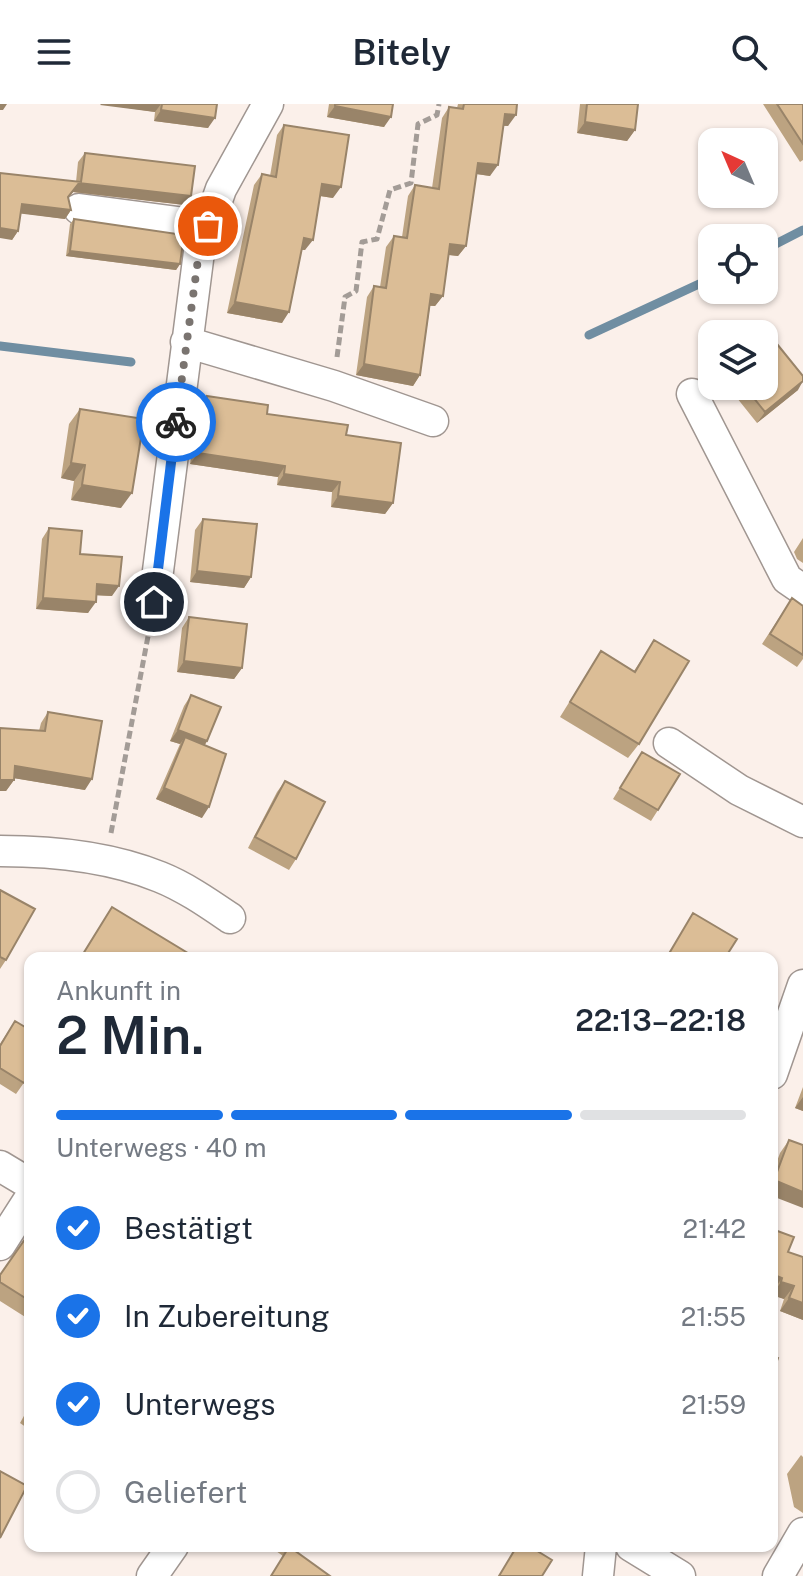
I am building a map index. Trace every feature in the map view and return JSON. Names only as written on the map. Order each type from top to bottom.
[{"type":"street","points":[[154,602],[199,252],[221,189],[268,104]]},
{"type":"street","points":[[79,209],[208,226]]},
{"type":"street","points":[[186,342],[334,386],[433,421]]},
{"type":"street","points":[[692,394],[787,579],[803,590]]},
{"type":"street","points":[[669,743],[739,790],[803,822]]},
{"type":"street","points":[[0,851],[105,862],[159,876],[230,918]]},
{"type":"street","points":[[778,1057],[803,985]]},
{"type":"street","points":[[0,1166],[24,1180]]},
{"type":"street","points":[[0,1245],[24,1207]]},
{"type":"street","points":[[778,1576],[803,1533]]},
{"type":"street","points":[[152,1576],[169,1552]]},
{"type":"street","points":[[598,1576],[600,1552]]},
{"type":"street","points":[[641,1552],[680,1576]]},
{"type":"path","points":[[334,386],[345,297],[356,291],[362,242],[377,239],[390,190],[411,183],[418,124],[437,115],[439,104]]},
{"type":"path","points":[[105,862],[154,602]]},
{"type":"building","points":[[162,104],[217,104],[215,118],[161,110]]},
{"type":"building","points":[[335,104],[393,104],[391,117]]},
{"type":"building","points":[[464,104],[517,104],[516,115],[505,114],[498,165],[478,163],[466,246],[450,244],[443,296],[431,294],[420,375],[364,364],[374,286],[386,288],[394,236],[407,238],[415,185],[439,189],[449,107],[463,109]]},
{"type":"building","points":[[587,104],[638,104],[635,130],[585,122]]},
{"type":"building","points":[[777,104],[803,104],[803,144]]},
{"type":"building","points":[[284,125],[349,135],[341,187],[322,184],[313,240],[304,238],[289,312],[235,302],[262,174],[276,177]]},
{"type":"building","points":[[85,153],[195,166],[191,196],[79,183],[68,197],[71,210],[22,204],[18,231],[0,228],[0,173],[81,182]]},
{"type":"building","points":[[74,219],[184,235],[180,264],[70,251]]},
{"type":"building","points":[[778,345],[803,376],[803,381],[765,412],[755,400],[778,400]]},
{"type":"building","points":[[207,396],[268,405],[267,414],[348,425],[346,435],[401,443],[393,503],[338,496],[340,482],[284,474],[285,466],[198,453]]},
{"type":"building","points":[[80,409],[144,419],[132,493],[82,485],[85,465],[71,463]]},
{"type":"building","points":[[203,519],[257,524],[251,577],[197,571]]},
{"type":"building","points":[[49,528],[82,531],[80,554],[122,557],[119,586],[97,584],[96,602],[43,598]]},
{"type":"building","points":[[792,598],[803,606],[803,655],[770,634]]},
{"type":"building","points":[[189,617],[247,624],[242,668],[184,661]]},
{"type":"building","points":[[654,640],[689,661],[639,744],[570,702],[601,651],[635,672]]},
{"type":"building","points":[[191,695],[221,707],[207,741],[178,730]]},
{"type":"building","points":[[48,712],[102,721],[92,779],[15,766],[14,780],[0,780],[0,728],[45,731]]},
{"type":"building","points":[[185,737],[226,754],[209,807],[164,788]]},
{"type":"building","points":[[642,752],[680,774],[658,810],[620,788]]},
{"type":"building","points":[[285,781],[325,802],[296,859],[255,837]]},
{"type":"building","points":[[0,890],[35,909],[6,960],[0,957]]},
{"type":"building","points":[[112,907],[186,952],[84,952]]},
{"type":"building","points":[[693,913],[737,939],[729,952],[670,952]]},
{"type":"building","points":[[15,1021],[24,1026],[24,1083],[0,1068],[0,1046]]},
{"type":"building","points":[[789,1140],[803,1145],[803,1192],[778,1182],[778,1169]]},
{"type":"building","points":[[778,1231],[794,1237],[788,1252],[803,1257],[803,1303],[789,1298],[794,1286],[781,1282],[782,1278],[778,1276]]},
{"type":"building","points":[[24,1241],[24,1297],[0,1282],[0,1275]]},
{"type":"building","points":[[0,1471],[24,1484],[24,1492],[0,1538]]},
{"type":"building","points":[[286,1552],[297,1552],[330,1576],[271,1576]]},
{"type":"building","points":[[513,1552],[539,1552],[552,1560],[542,1576],[499,1576]]},
{"type":"waterway","points":[[778,243],[803,230]]},
{"type":"waterway","points":[[589,335],[698,284]]},
{"type":"waterway","points":[[0,346],[131,362]]},
{"type":"way so far","points":[[176,422],[199,252],[208,226]]},
{"type":"route","points":[[154,602],[176,422]]}]
